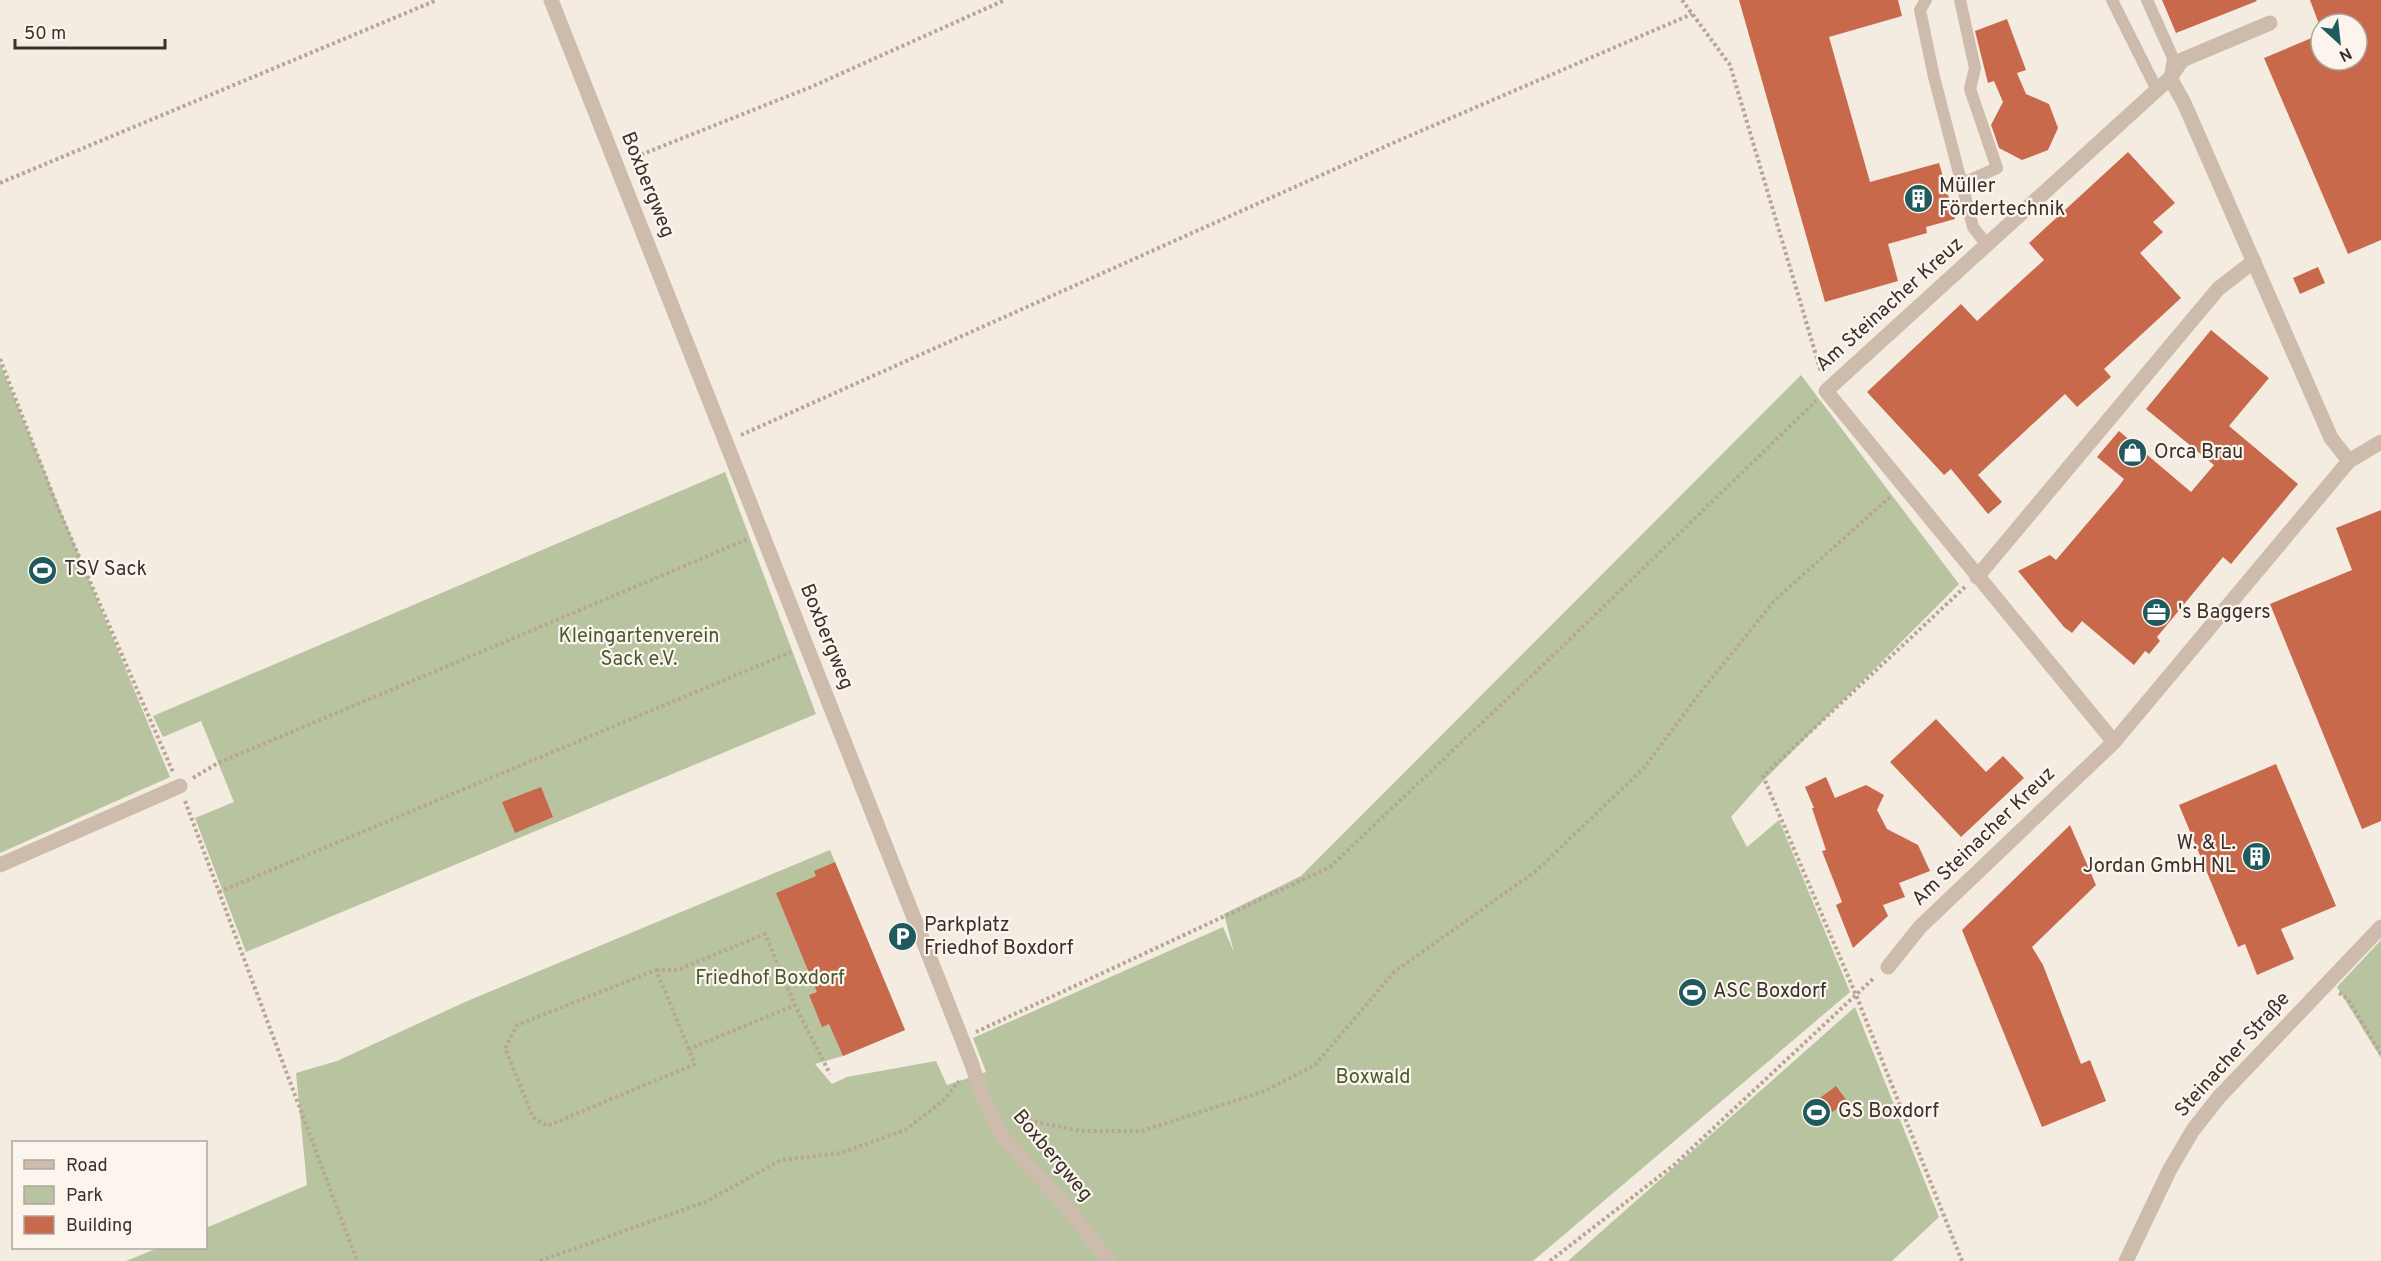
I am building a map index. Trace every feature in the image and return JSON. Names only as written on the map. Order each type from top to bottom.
[{"type":"street","name":"Boxbergweg","points":[[551,0],[962,1038],[983,1098],[1002,1136],[1066,1206],[1109,1261]]},
{"type":"street","name":"Am Steinacher Kreuz","points":[[2114,742],[1826,391],[2170,78],[2182,60],[2270,23]]},
{"type":"street","points":[[2170,78],[2184,103],[2331,438],[2349,461]]},
{"type":"street","points":[[1977,577],[2218,289],[2254,261]]},
{"type":"street","name":"Am Steinacher Kreuz","points":[[1888,967],[1920,927],[2114,742],[2349,461],[2381,442]]},
{"type":"street","points":[[0,865],[180,786]]},
{"type":"street","name":"Steinacher Straße","points":[[2126,1261],[2170,1169],[2193,1130],[2219,1097],[2381,927]]},
{"type":"lane","points":[[1926,0],[1920,10],[1934,77],[1973,228],[1987,246]]},
{"type":"lane","points":[[1960,0],[1975,68],[1970,88],[1997,168],[1961,184]]},
{"type":"lane","points":[[2112,0],[2157,90]]},
{"type":"lane","points":[[2147,0],[2173,58],[2170,78]]},
{"type":"path","points":[[0,183],[437,0]]},
{"type":"path","points":[[616,165],[811,87],[1005,0]]},
{"type":"path","points":[[962,1038],[1330,867],[1565,644],[1826,391],[1730,65],[1682,0]]},
{"type":"path","points":[[725,442],[1393,143],[1692,14]]},
{"type":"path","points":[[0,359],[58,508],[180,786],[357,1261]]},
{"type":"path","points":[[983,1098],[1014,1118],[1081,1131],[1142,1131],[1265,1091],[1316,1065],[1394,972],[1536,871],[1644,768],[1699,694],[1775,600],[1905,485]]},
{"type":"path","points":[[180,786],[229,759],[726,548]]},
{"type":"path","points":[[1962,1261],[1856,995],[1763,776],[1977,577]]},
{"type":"path","points":[[219,892],[793,651]]},
{"type":"path","points":[[656,970],[695,1064],[547,1126],[533,1117],[505,1048],[517,1025],[656,970],[677,970],[765,934],[795,1005],[830,1074]]},
{"type":"path","points":[[1550,1261],[1674,1164],[1888,967]]},
{"type":"path","points":[[2325,986],[2348,999],[2381,1054]]},
{"type":"path","points":[[689,1049],[795,1005]]},
{"type":"path","points":[[540,1261],[705,1202],[781,1160],[841,1153],[905,1131],[943,1101],[972,1064]]},
{"type":"green space","name":"TSV Sack","points":[[0,363],[170,777],[0,853]]},
{"type":"green space","name":"Boxwald","points":[[1801,375],[1959,584],[1762,782],[1731,817],[1747,847],[1779,820],[1850,992],[1533,1261],[126,1261],[156,1249],[207,1249],[207,1228],[307,1185],[296,1073],[337,1061],[465,1002],[830,850],[905,1030],[843,1056],[815,1064],[832,1084],[847,1077],[936,1061],[947,1085],[986,1072],[973,1038],[1223,927],[1234,952],[1224,914],[1301,876]]},
{"type":"green space","name":"Kleingartenverein Sack e.V.","points":[[725,472],[816,714],[246,952],[195,818],[234,802],[201,721],[163,737],[153,716]]},
{"type":"green space","points":[[2381,940],[2381,1058],[2337,987]]},
{"type":"green space","name":"GS Boxdorf","points":[[1855,1007],[1939,1217],[1892,1261],[1568,1261]]},
{"type":"building","points":[[1739,0],[1898,0],[1902,16],[1829,37],[1870,182],[1939,163],[1955,219],[1926,227],[1927,233],[1888,244],[1898,281],[1825,302]]},
{"type":"building","points":[[2162,0],[2256,0],[2257,1],[2176,33]]},
{"type":"building","points":[[2310,0],[2381,0],[2381,240],[2348,254],[2264,58],[2309,39],[2309,72],[2369,72],[2369,12],[2314,12]]},
{"type":"building","points":[[2007,19],[2026,70],[2017,73],[2026,94],[2049,104],[2058,128],[2048,150],[2022,160],[1999,148],[1991,125],[2003,102],[1994,81],[1988,83],[1975,31]]},
{"type":"building","points":[[2128,152],[2175,203],[2153,222],[2163,232],[2140,253],[2181,298],[2104,369],[2111,377],[2077,407],[2065,394],[1978,475],[2002,502],[1988,514],[1951,469],[1944,475],[1867,392],[1961,304],[1977,321],[2044,260],[2029,243]]},
{"type":"building","points":[[2318,267],[2325,283],[2300,294],[2293,278]]},
{"type":"building","points":[[2211,330],[2269,378],[2229,426],[2298,484],[2231,564],[2223,557],[2157,637],[2160,641],[2149,654],[2145,651],[2134,665],[2082,621],[2072,633],[2064,627],[2018,571],[2050,555],[2056,560],[2119,486],[2124,479],[2097,457],[2119,431],[2191,492],[2214,465],[2146,409]]},
{"type":"building","points":[[2381,510],[2381,821],[2362,829],[2270,604],[2352,570],[2336,528]]},
{"type":"building","points":[[1936,719],[1986,772],[2003,756],[2024,778],[1961,837],[1890,762]]},
{"type":"building","name":"W. & L. Jordan GmbH NL","points":[[2276,764],[2336,906],[2281,929],[2294,959],[2257,975],[2245,944],[2238,947],[2179,805]]},
{"type":"building","points":[[1826,777],[1835,798],[1866,785],[1884,795],[1877,810],[1887,829],[1918,845],[1930,871],[1899,883],[1905,897],[1883,905],[1888,916],[1853,948],[1836,905],[1842,902],[1822,851],[1826,850],[1812,808],[1814,808],[1805,787]]},
{"type":"building","points":[[541,787],[553,817],[515,833],[502,802]]},
{"type":"building","points":[[2070,825],[2096,885],[2032,947],[2043,965],[2081,1064],[2090,1060],[2106,1101],[2042,1127],[1962,930]]},
{"type":"building","points":[[835,862],[905,1030],[843,1056],[829,1024],[822,1027],[809,995],[817,992],[776,893],[816,876],[814,871]]},
{"type":"building","points":[[1836,1086],[1847,1101],[1831,1113],[1820,1098]]},
{"type":"place","name":"Müller Fördertechnik","points":[[1918,199]]},
{"type":"place","name":"Orca Brau","points":[[2133,453]]},
{"type":"place","name":"TSV Sack","points":[[43,570]]},
{"type":"place","name":"'s Baggers","points":[[2157,613]]},
{"type":"place","name":"W. & L. Jordan GmbH NL","points":[[2257,856]]},
{"type":"place","name":"Parkplatz Friedhof Boxdorf","points":[[903,937]]},
{"type":"place","name":"ASC Boxdorf","points":[[1692,992]]},
{"type":"place","name":"GS Boxdorf","points":[[1817,1112]]},
{"type":"park label","name":"Friedhof Boxdorf","points":[[770,979]]}]
